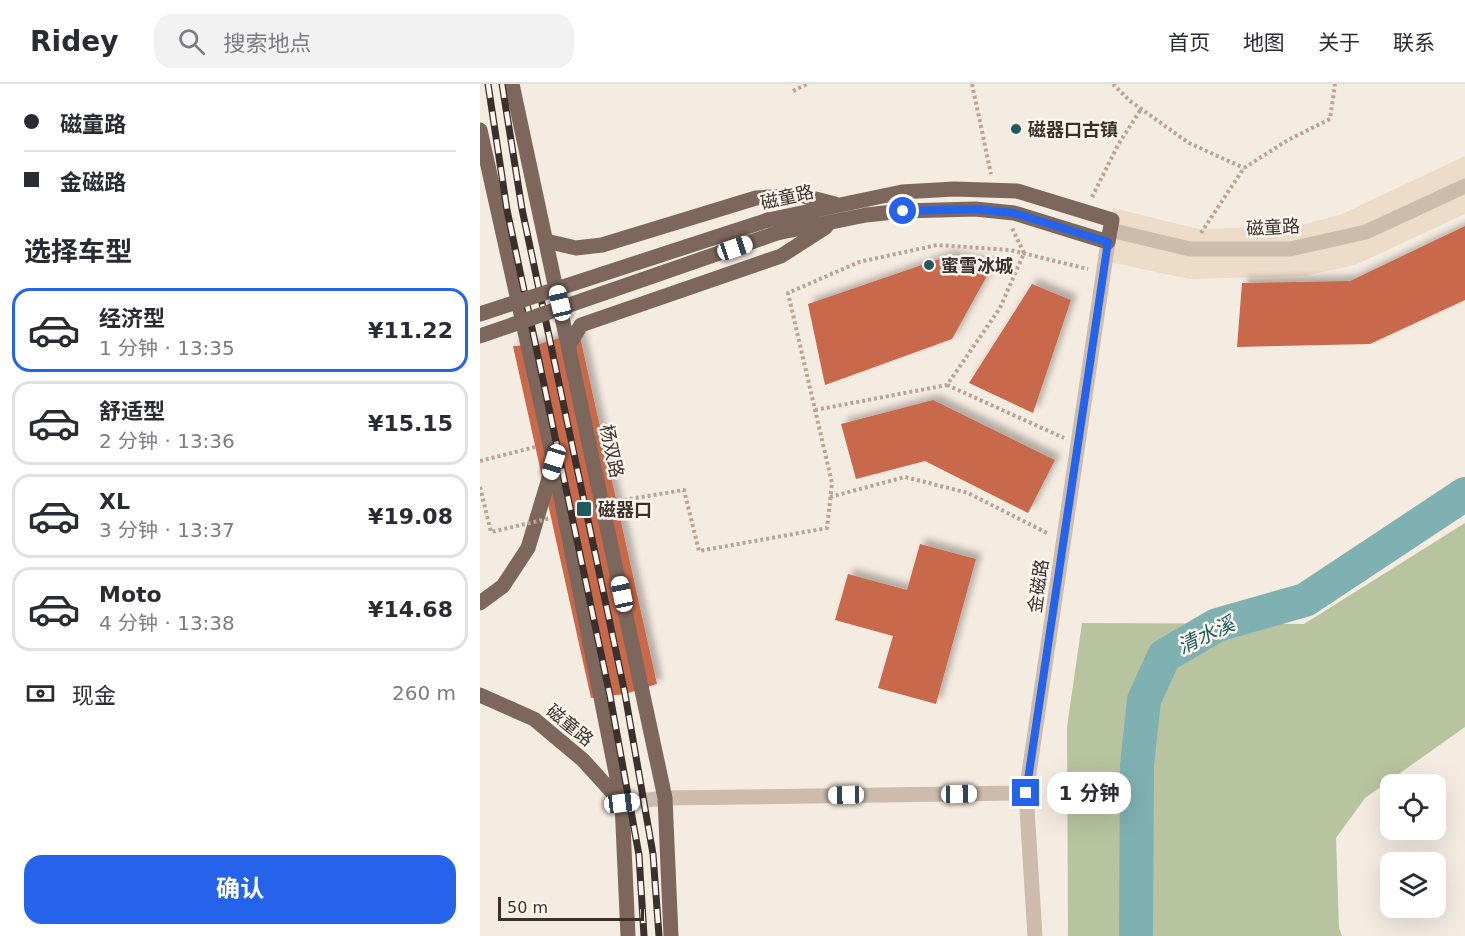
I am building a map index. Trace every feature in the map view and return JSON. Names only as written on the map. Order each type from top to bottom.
[{"type":"main road","name":"杨双路","points":[[512,84],[665,798],[670,936]]},
{"type":"main road","points":[[480,130],[554,462],[622,803],[628,936]]},
{"type":"main road","name":"磁童路","points":[[480,314],[768,220],[902,192],[954,189],[1017,191],[1085,212],[1110,231]]},
{"type":"main road","points":[[546,242],[576,248],[602,245],[756,198],[800,195],[837,205]]},
{"type":"main road","name":"磁童路","points":[[480,336],[777,233],[835,222],[903,211],[975,209],[1014,213],[1110,231]]},
{"type":"main road","points":[[569,345],[581,325],[781,256],[835,222]]},
{"type":"main road","points":[[480,603],[503,586],[528,548],[554,462]]},
{"type":"main road","name":"磁童路","points":[[480,695],[534,719],[584,760],[622,803]]},
{"type":"street","name":"磁童路","points":[[1110,231],[1190,249],[1290,249],[1366,232],[1465,186]]},
{"type":"street","name":"金磁路","points":[[1035,936],[1026,793],[1110,231]]},
{"type":"street","points":[[622,803],[665,798],[1026,793]]},
{"type":"path","points":[[793,91],[807,84]]},
{"type":"path","points":[[972,84],[994,190]]},
{"type":"path","points":[[1113,84],[1141,109],[1189,143],[1244,168]]},
{"type":"path","points":[[1190,249],[1244,168],[1288,140],[1330,119],[1335,84]]},
{"type":"path","points":[[1085,212],[1118,145],[1141,109]]},
{"type":"path","points":[[947,385],[1000,308],[1024,253],[1009,222]]},
{"type":"path","points":[[616,501],[684,490],[699,551],[827,528],[832,483],[789,293],[859,262],[937,245],[1010,250],[1104,273]]},
{"type":"path","points":[[815,410],[947,385],[1078,444]]},
{"type":"path","points":[[480,461],[550,444]]},
{"type":"path","points":[[830,497],[906,477],[968,493],[1064,542]]},
{"type":"path","points":[[480,487],[491,532],[551,518]]},
{"type":"green space","points":[[1465,523],[1465,727],[1399,774],[1380,774],[1380,787],[1365,798],[1336,838],[1339,928],[1342,936],[1068,936],[1067,727],[1082,623],[1304,624]]},
{"type":"shaded area","points":[[1465,156],[1465,214],[1355,265],[1304,276],[1189,279],[1105,261],[1113,208],[1198,229],[1297,226],[1340,215]]},
{"type":"building","points":[[1465,226],[1465,300],[1370,344],[1237,347],[1242,283],[1350,281]]},
{"type":"building","points":[[948,256],[993,265],[952,339],[825,385],[808,304]]},
{"type":"building","points":[[1032,284],[1071,300],[1033,413],[969,383]]},
{"type":"building","name":"磁器口","points":[[579,332],[657,684],[625,694],[591,698],[513,346],[536,345]]},
{"type":"building","points":[[933,400],[1055,460],[1028,513],[925,461],[856,479],[841,424]]},
{"type":"building","points":[[920,544],[976,559],[936,704],[878,688],[893,636],[835,620],[848,574],[907,590]]},
{"type":"waterway","name":"清水溪","points":[[1136,936],[1137,765],[1144,700],[1164,656],[1217,625],[1305,600],[1465,494]]},
{"type":"railway","points":[[488,84],[507,210],[610,696],[639,855],[644,936]]},
{"type":"railway","points":[[502,84],[522,209],[625,694],[653,854],[659,936]]},
{"type":"place","name":"磁器口古镇","points":[[1016,129]]},
{"type":"place","name":"蜜雪冰城","points":[[929,265]]},
{"type":"place","name":"磁器口","points":[[584,509]]},
{"type":"route","points":[[903,211],[975,209],[1014,213],[1108,242],[1026,793]]}]
